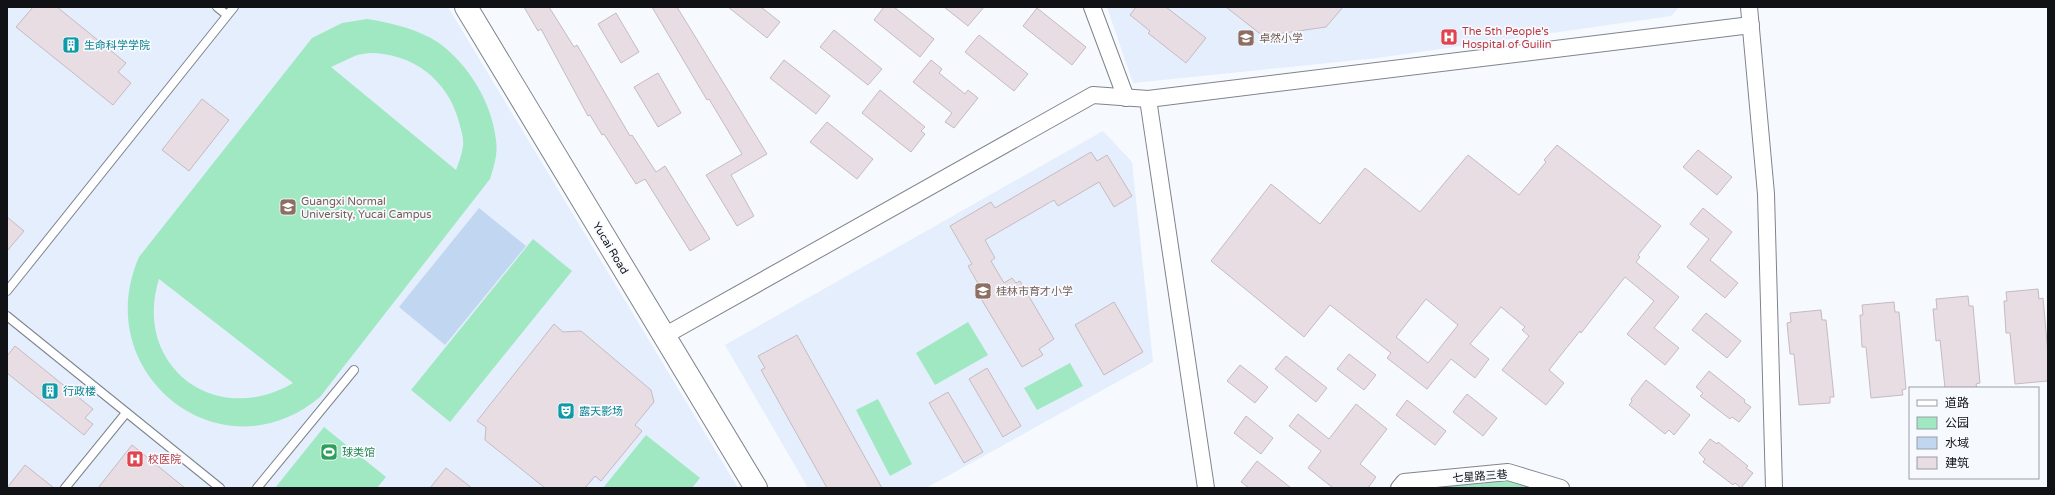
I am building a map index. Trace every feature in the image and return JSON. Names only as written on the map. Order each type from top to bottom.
[{"type":"main road","name":"Yucai Road","points":[[466,7],[756,488]]},
{"type":"street","points":[[1092,7],[1126,98]]},
{"type":"street","points":[[1749,7],[1766,194],[1774,488]]},
{"type":"street","points":[[664,336],[1093,95],[1148,99],[1751,25]]},
{"type":"street","points":[[1148,99],[1206,488]]},
{"type":"street","name":"七星路三巷","points":[[1399,488],[1404,482],[1508,472],[1561,488]]},
{"type":"lane","points":[[217,7],[227,15]]},
{"type":"lane","points":[[7,291],[234,7]]},
{"type":"lane","points":[[7,316],[220,488]]},
{"type":"lane","points":[[258,488],[354,370]]},
{"type":"lane","points":[[65,488],[126,413]]},
{"type":"shaded area","name":"Guangxi Normal University, Yucai Campus","points":[[7,7],[448,7],[738,488],[7,488]]},
{"type":"shaded area","name":"卓然小学","points":[[1107,7],[1679,7],[1671,16],[1377,58],[1133,83]]},
{"type":"shaded area","name":"桂林市育才小学","points":[[1103,131],[1132,162],[1153,362],[926,488],[808,488],[725,345]]},
{"type":"green space","points":[[367,19],[404,27],[431,38],[439,43],[460,62],[477,86],[484,99],[494,126],[496,155],[490,179],[320,397],[282,420],[243,426],[206,420],[173,402],[148,374],[132,339],[128,300],[139,257],[312,38],[342,23]],"holes":[[[369,53],[385,54],[414,64],[437,82],[446,94],[454,107],[463,140],[462,152],[456,170],[331,67],[357,55]],[[159,279],[293,383],[264,395],[235,398],[209,393],[187,380],[169,362],[158,338],[154,310]]]},
{"type":"green space","points":[[533,239],[572,271],[450,422],[411,390]]},
{"type":"green space","points":[[968,322],[988,355],[935,385],[916,353]]},
{"type":"green space","points":[[1070,363],[1083,386],[1037,410],[1024,388]]},
{"type":"green space","points":[[878,399],[912,464],[890,476],[856,410]]},
{"type":"green space","name":"球类馆","points":[[324,427],[386,477],[377,488],[275,488]]},
{"type":"green space","points":[[646,435],[700,478],[692,488],[603,488]]},
{"type":"green space","points":[[1508,472],[1561,488],[1399,488]]},
{"type":"water","points":[[479,208],[526,246],[445,345],[399,307]]},
{"type":"building","name":"生命科学学院","points":[[33,7],[57,7],[126,63],[118,72],[131,83],[113,105],[16,27]]},
{"type":"building","points":[[524,7],[549,7],[574,47],[577,45],[630,136],[632,135],[656,172],[665,166],[710,239],[690,251],[645,179],[636,184],[604,134],[602,135],[590,115],[588,116],[541,29],[538,31]]},
{"type":"building","points":[[652,7],[677,7],[767,154],[731,175],[754,216],[737,226],[706,175],[742,154],[709,99],[707,100]]},
{"type":"building","points":[[728,7],[761,7],[780,22],[767,38]]},
{"type":"building","points":[[884,7],[894,7],[934,39],[920,57],[874,20]]},
{"type":"building","points":[[944,7],[984,7],[968,26]]},
{"type":"building","points":[[1136,7],[1166,7],[1206,38],[1186,63],[1148,33],[1150,31],[1130,15]]},
{"type":"building","points":[[1226,7],[1343,7],[1326,27],[1263,36]]},
{"type":"building","points":[[1037,8],[1086,47],[1072,65],[1023,26]]},
{"type":"building","points":[[616,13],[639,52],[621,63],[598,24]]},
{"type":"building","points":[[834,30],[882,69],[868,85],[820,47]]},
{"type":"building","points":[[979,35],[1028,74],[1014,91],[965,52]]},
{"type":"building","points":[[784,60],[830,96],[816,114],[770,78]]},
{"type":"building","points":[[931,60],[942,69],[939,73],[965,94],[968,90],[978,98],[954,128],[945,122],[952,113],[913,82]]},
{"type":"building","points":[[658,73],[681,113],[658,127],[634,87]]},
{"type":"building","points":[[880,90],[925,127],[921,131],[925,134],[911,152],[862,113]]},
{"type":"building","points":[[202,99],[229,120],[189,171],[162,150]]},
{"type":"building","points":[[827,122],[873,159],[857,179],[810,142]]},
{"type":"building","points":[[1557,145],[1661,226],[1638,255],[1640,257],[1636,262],[1679,297],[1654,328],[1679,348],[1665,365],[1627,334],[1654,301],[1625,277],[1581,333],[1580,331],[1549,370],[1564,383],[1546,405],[1502,370],[1529,336],[1522,330],[1525,327],[1501,307],[1470,344],[1489,359],[1475,378],[1451,359],[1427,389],[1387,358],[1391,353],[1330,305],[1304,337],[1211,261],[1271,184],[1320,224],[1365,168],[1420,212],[1468,155],[1519,195],[1546,162],[1544,160]],"holes":[[[1426,299],[1458,325],[1428,363],[1396,337]]]},
{"type":"building","points":[[1698,150],[1732,177],[1717,195],[1683,167]]},
{"type":"building","points":[[1091,152],[1097,161],[1107,155],[1132,196],[1114,207],[1099,182],[1058,206],[1054,200],[985,240],[995,258],[991,261],[1004,283],[1012,278],[1016,283],[1020,281],[1054,339],[1039,349],[1043,355],[1022,367],[980,297],[984,294],[968,266],[972,264],[950,226],[991,202],[995,208]]},
{"type":"building","points":[[1703,208],[1732,232],[1710,260],[1738,283],[1725,298],[1687,267],[1709,239],[1690,224]]},
{"type":"building","points":[[7,217],[24,231],[7,251]]},
{"type":"building","points":[[2038,289],[2039,299],[2043,298],[2048,353],[2048,381],[2015,384],[2010,333],[2006,333],[2004,301],[2007,301],[2006,292]]},
{"type":"building","points":[[1968,296],[1969,306],[1973,306],[1980,383],[1976,384],[1977,387],[1945,387],[1940,340],[1936,341],[1933,309],[1937,309],[1936,299]]},
{"type":"building","points":[[1114,302],[1143,352],[1104,375],[1075,325]]},
{"type":"building","points":[[1894,302],[1895,312],[1899,312],[1906,389],[1902,390],[1903,395],[1871,398],[1866,347],[1862,347],[1860,315],[1863,315],[1862,305]]},
{"type":"building","points":[[1821,310],[1822,320],[1826,320],[1834,397],[1830,397],[1830,403],[1799,405],[1794,354],[1790,354],[1787,323],[1791,322],[1790,313]]},
{"type":"building","points":[[1706,313],[1741,341],[1727,358],[1692,330]]},
{"type":"building","name":"露天影场","points":[[554,324],[563,332],[581,331],[651,390],[654,402],[635,425],[642,431],[601,481],[595,476],[585,488],[545,488],[485,440],[486,427],[477,421]]},
{"type":"building","points":[[797,335],[882,488],[827,488],[761,370],[765,368],[758,356]]},
{"type":"building","name":"行政楼","points":[[15,346],[93,409],[85,418],[93,424],[84,435],[7,373],[7,356]]},
{"type":"building","points":[[1349,354],[1376,375],[1364,390],[1337,369]]},
{"type":"building","points":[[1286,356],[1327,388],[1316,402],[1275,369]]},
{"type":"building","points":[[1240,365],[1268,387],[1255,403],[1227,381]]},
{"type":"building","points":[[987,368],[1021,426],[1003,437],[969,379]]},
{"type":"building","points":[[1709,371],[1745,400],[1744,402],[1751,407],[1739,422],[1732,417],[1730,419],[1700,396],[1703,393],[1696,387]]},
{"type":"building","points":[[1646,380],[1690,415],[1674,435],[1669,430],[1665,434],[1629,405],[1632,401],[1631,399]]},
{"type":"building","points":[[948,392],[983,452],[964,463],[929,403]]},
{"type":"building","points":[[1467,394],[1497,418],[1483,436],[1453,412]]},
{"type":"building","points":[[1407,400],[1446,431],[1435,445],[1396,415]]},
{"type":"building","points":[[1356,404],[1387,429],[1360,464],[1376,477],[1368,488],[1333,488],[1308,468],[1321,451],[1289,426],[1298,414],[1329,439]]},
{"type":"building","points":[[1246,416],[1273,438],[1261,454],[1234,433]]},
{"type":"building","points":[[1710,439],[1717,444],[1718,442],[1748,466],[1746,468],[1753,473],[1741,488],[1735,483],[1733,485],[1703,462],[1705,459],[1699,453]]},
{"type":"building","name":"校医院","points":[[132,445],[185,488],[98,488]]},
{"type":"building","points":[[1257,461],[1291,488],[1249,488],[1241,482]]},
{"type":"building","points":[[25,465],[54,488],[7,488]]},
{"type":"building","points":[[446,468],[472,488],[430,488]]},
{"type":"place","name":"The 5th People's Hospital of Guilin","points":[[1449,37]]},
{"type":"place","name":"卓然小学","points":[[1246,38]]},
{"type":"place","name":"生命科学学院","points":[[71,45]]},
{"type":"place","name":"Guangxi Normal University, Yucai Campus","points":[[288,207]]},
{"type":"place","name":"桂林市育才小学","points":[[983,291]]},
{"type":"place","name":"行政楼","points":[[50,391]]},
{"type":"place","name":"露天影场","points":[[566,411]]},
{"type":"place","name":"球类馆","points":[[329,452]]},
{"type":"place","name":"校医院","points":[[135,459]]}]
